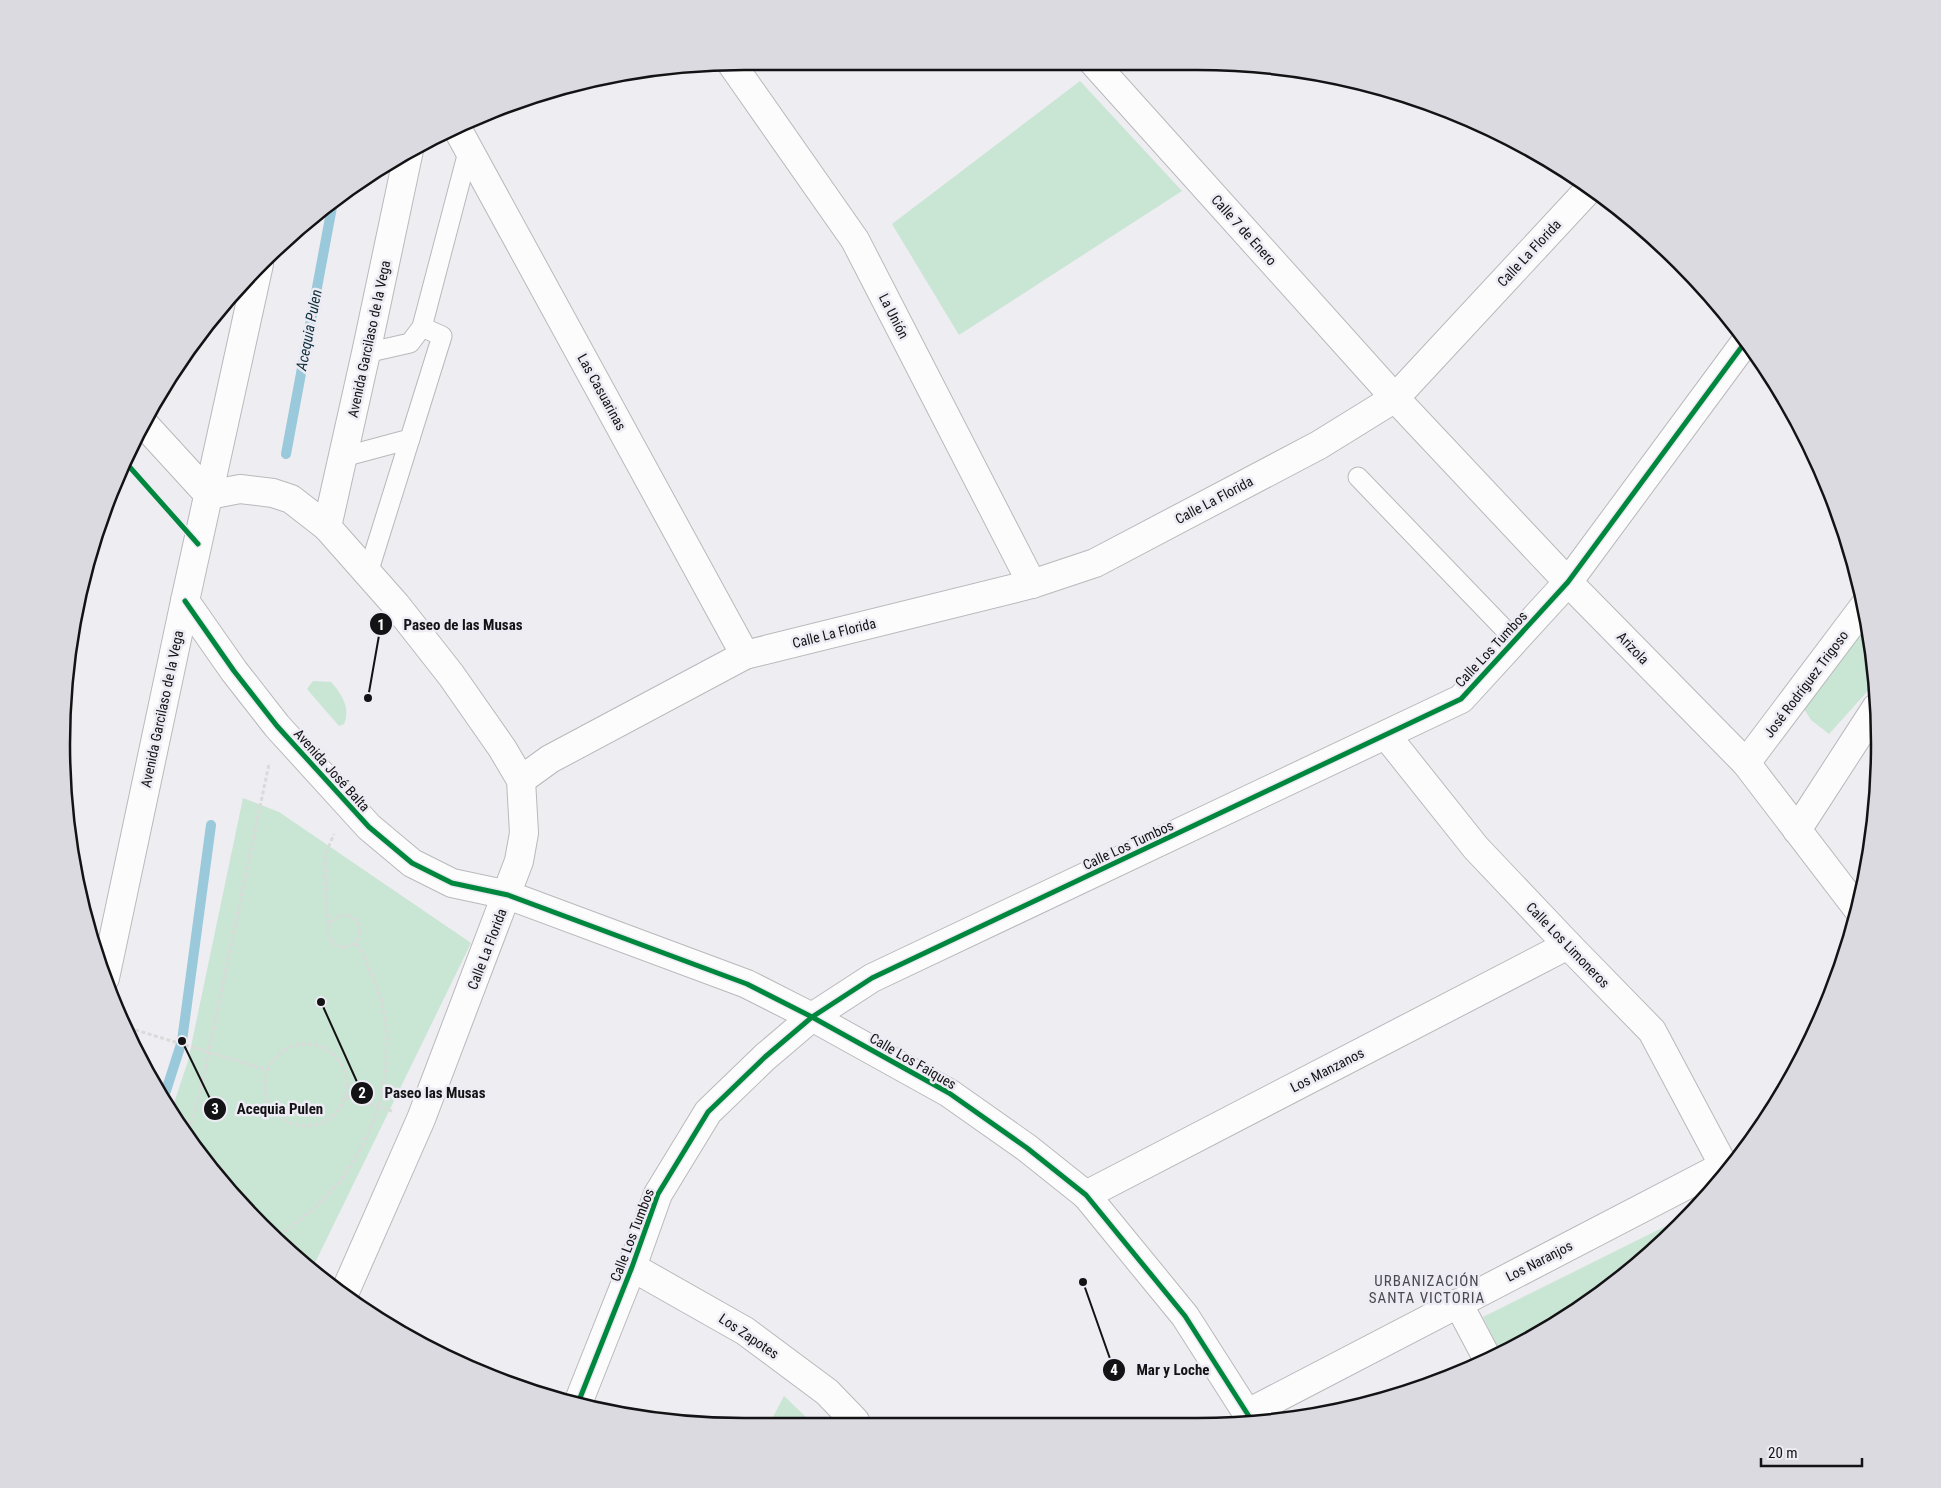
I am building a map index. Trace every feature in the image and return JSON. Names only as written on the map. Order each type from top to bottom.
[{"type":"street","name":"La Unión","points":[[736,70],[855,240],[1032,584]]},
{"type":"street","name":"Calle 7 de Enero","points":[[1100,70],[1395,398]]},
{"type":"street","name":"Las Casuarinas","points":[[463,139],[745,655]]},
{"type":"street","name":"Avenida Garcilaso de la Vega","points":[[327,528],[406,161]]},
{"type":"street","name":"Calle La Florida","points":[[347,1288],[421,1120],[508,894],[519,861],[524,832],[520,780],[550,758],[745,655],[1032,584],[1095,563],[1319,445],[1395,398],[1585,194]]},
{"type":"street","name":"Avenida Garcilaso de la Vega","points":[[105,957],[256,279]]},
{"type":"street","name":"Calle Los Tumbos","points":[[580,1397],[632,1267],[658,1194],[708,1112],[765,1057],[812,1017],[872,978],[1461,698],[1568,582],[1741,347]]},
{"type":"street","name":"Arizola","points":[[1395,398],[1568,582],[1746,763],[1852,901]]},
{"type":"street","points":[[149,429],[209,495],[240,489],[273,493],[291,499],[327,528],[396,605],[451,675],[502,748],[520,780]]},
{"type":"street","name":"Avenida José Balta","points":[[185,601],[234,672],[277,726],[369,827],[412,863],[452,883],[508,894]]},
{"type":"street","name":"José Rodríguez Trigoso","points":[[1746,763],[1858,614]]},
{"type":"street","points":[[1797,830],[1870,717]]},
{"type":"street","name":"Calle Los Limoneros","points":[[1386,735],[1476,848],[1568,946],[1652,1031],[1723,1165]]},
{"type":"street","name":"Calle Los Faiques","points":[[508,894],[747,984],[812,1017],[949,1093],[1027,1148],[1086,1195],[1185,1316],[1249,1416]]},
{"type":"street","name":"Los Manzanos","points":[[1086,1195],[1568,946]]},
{"type":"street","name":"Los Naranjos","points":[[1252,1416],[1458,1303],[1717,1172]]},
{"type":"street","name":"Los Zapotes","points":[[632,1267],[745,1331],[827,1392],[851,1418]]},
{"type":"street","points":[[1458,1303],[1484,1353]]},
{"type":"lane","points":[[366,353],[410,343],[422,327],[463,139]]},
{"type":"lane","points":[[368,573],[442,336],[422,327]]},
{"type":"lane","points":[[343,457],[410,439]]},
{"type":"lane","points":[[1358,477],[1515,640]]},
{"type":"path","points":[[190,1126],[200,1088],[277,726]]},
{"type":"path","points":[[329,924],[338,916],[349,915],[358,922],[361,933],[356,943],[346,948],[334,945],[328,935],[325,855],[346,803]]},
{"type":"path","points":[[281,1234],[311,1211],[341,1181],[363,1145],[379,1107],[386,1067],[387,1029],[381,999],[363,953],[356,943]]},
{"type":"path","points":[[134,1030],[267,1070]]},
{"type":"path","points":[[299,1044],[321,1046],[338,1058],[347,1078],[345,1100],[332,1118],[312,1127],[290,1124],[273,1112],[264,1092],[267,1070],[279,1053],[299,1044]]},
{"type":"path","points":[[345,1096],[421,1120]]},
{"type":"green space","points":[[1080,81],[1182,191],[959,335],[892,224]]},
{"type":"green space","points":[[1860,626],[1869,690],[1829,734],[1811,720],[1801,704]]},
{"type":"green space","points":[[313,681],[331,682],[338,691],[346,707],[344,724],[339,726],[307,689]]},
{"type":"green space","points":[[243,798],[279,812],[471,943],[315,1263],[267,1221],[237,1188],[209,1154],[174,1103],[188,1061]]},
{"type":"green space","points":[[1672,1223],[1607,1279],[1534,1328],[1497,1347],[1483,1317]]},
{"type":"green space","points":[[784,1396],[807,1418],[773,1418]]},
{"type":"waterway","name":"Acequia Pulen","points":[[286,454],[331,211]]},
{"type":"waterway","name":"Acequia Pulen","points":[[166,1090],[182,1041],[211,825]]},
{"type":"cycle path","points":[[580,1397],[632,1267],[658,1194],[708,1112],[765,1057],[812,1017],[872,978],[1461,699],[1568,582],[1741,347]]},
{"type":"cycle path","points":[[130,467],[198,544]]},
{"type":"cycle path","points":[[185,601],[234,671],[277,726],[369,827],[412,863],[452,883],[508,895],[747,984],[812,1017],[949,1093],[1027,1148],[1086,1195],[1185,1316],[1249,1416]]},
{"type":"place","name":"Paseo de las Musas","points":[[368,698]]},
{"type":"place","name":"Paseo las Musas","points":[[321,1002]]},
{"type":"place","name":"Acequia Pulen","points":[[182,1041]]},
{"type":"place","name":"Mar y Loche","points":[[1083,1282]]},
{"type":"district","name":"URBANIZACIÓN SANTA VICTORIA","points":[[1427,1290]]}]
